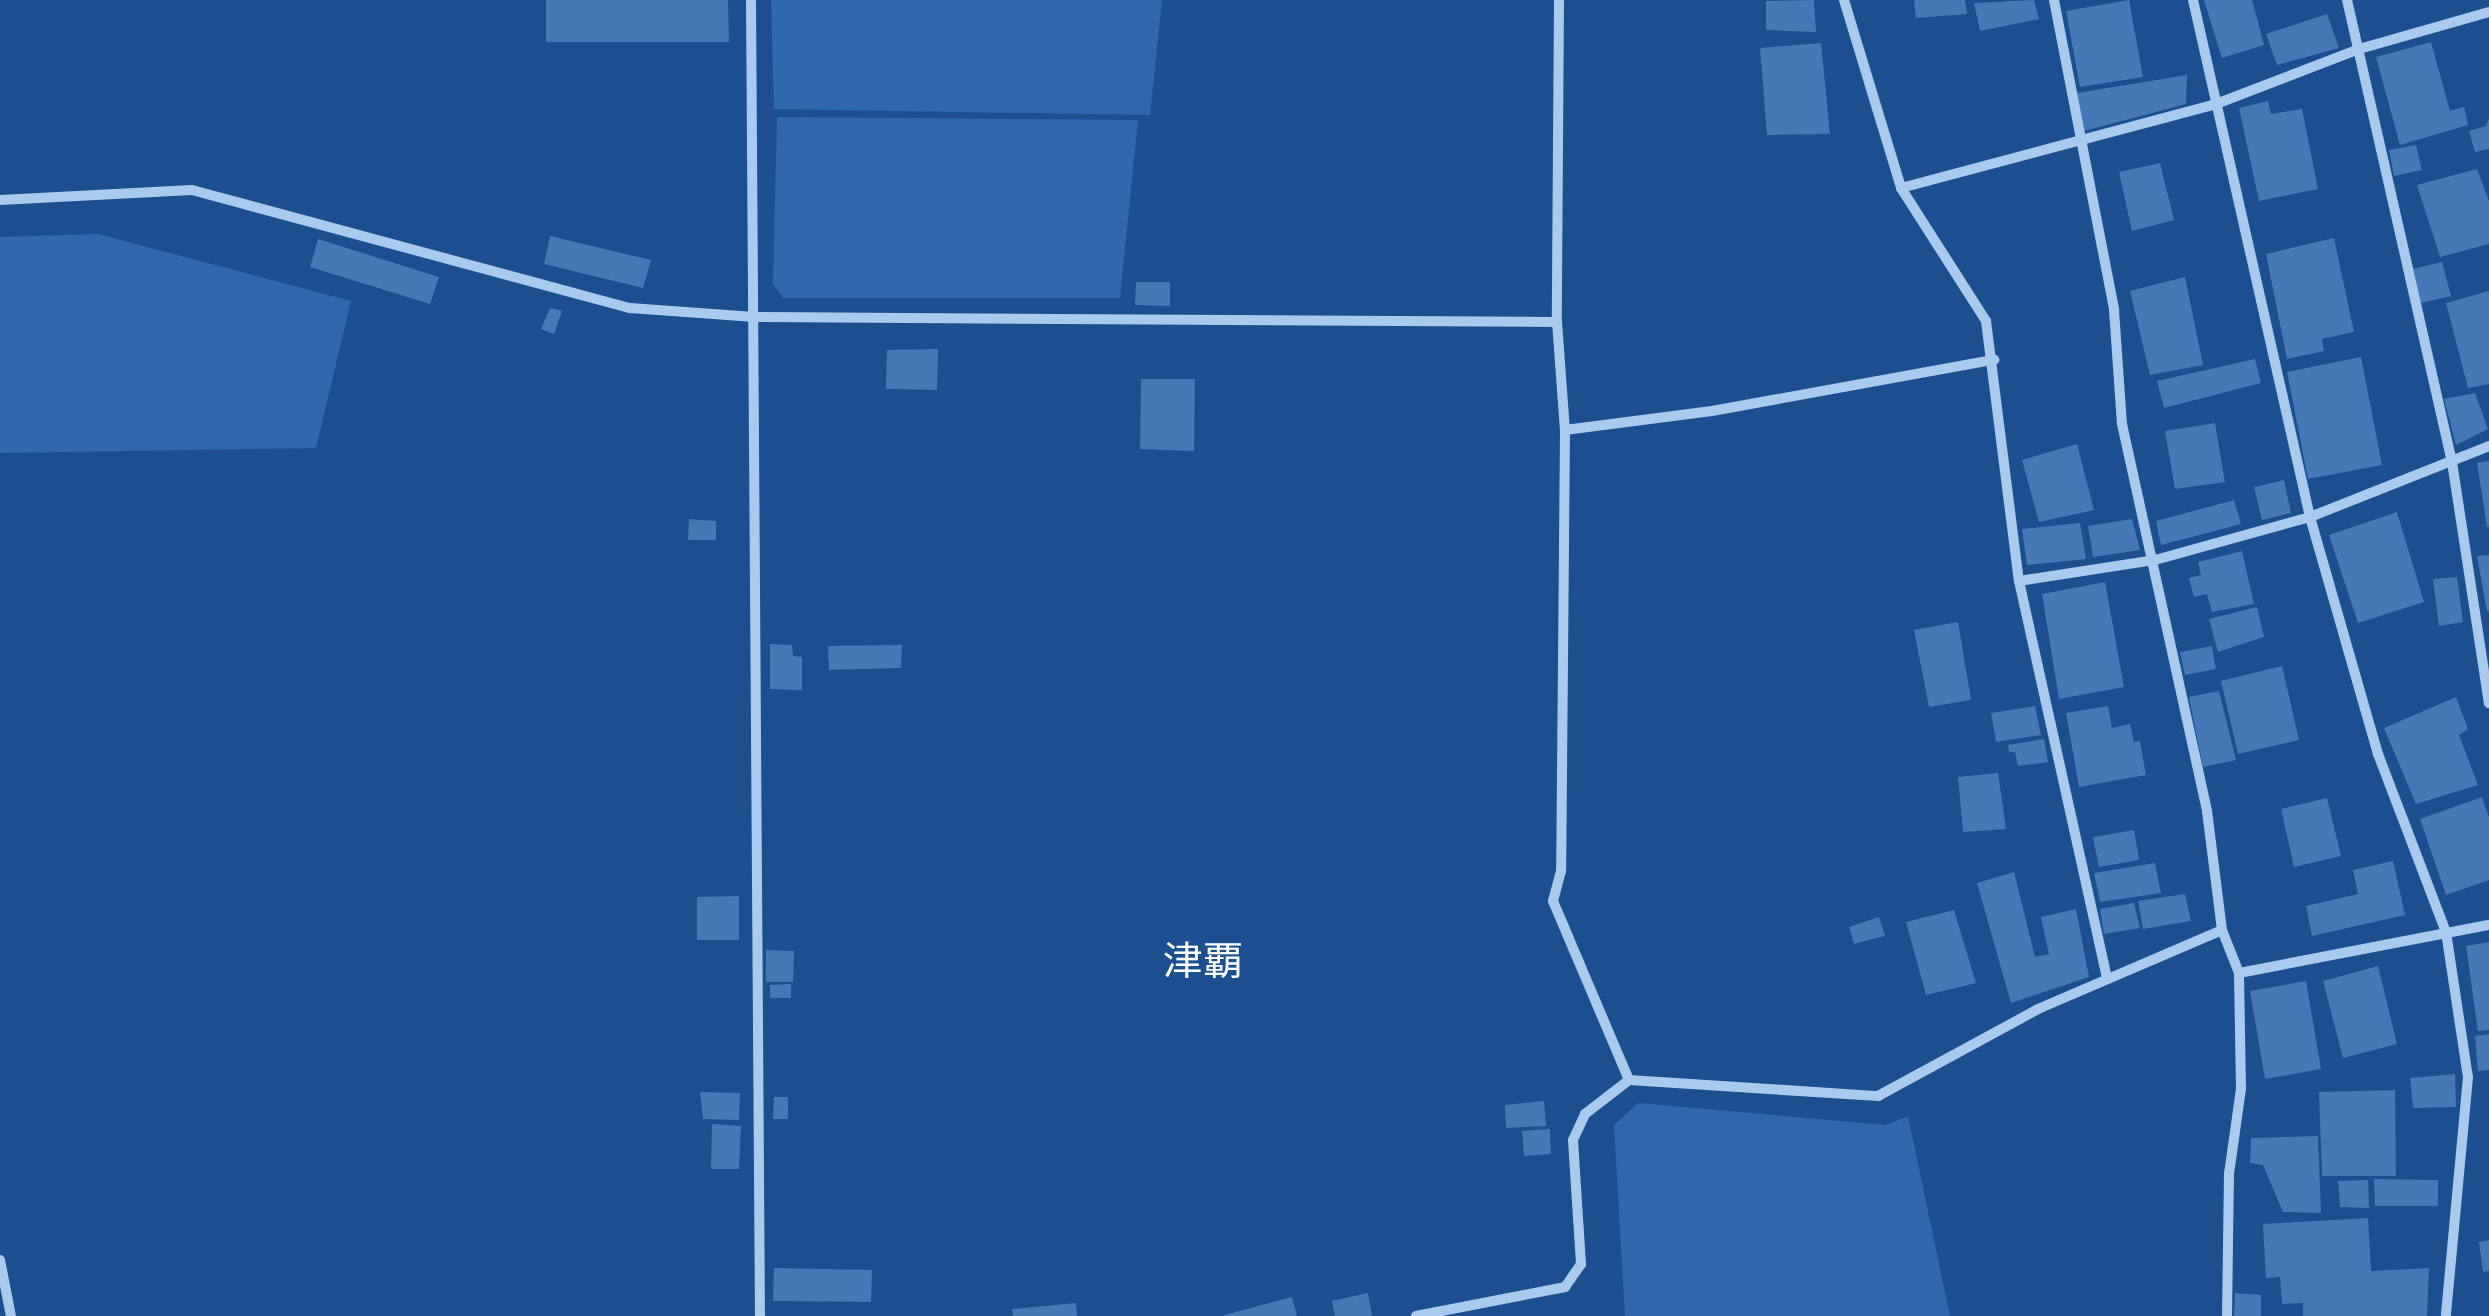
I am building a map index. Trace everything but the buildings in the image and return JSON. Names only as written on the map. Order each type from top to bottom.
[{"type":"street","points":[[751,0],[760,1316]]},
{"type":"street","points":[[1559,0],[1557,322],[1565,430],[1561,871],[1553,901],[1629,1080]]},
{"type":"street","points":[[1844,0],[1901,188],[1986,322],[2020,581],[2107,978]]},
{"type":"street","points":[[2054,0],[2078,143],[2114,310],[2122,424],[2207,811],[2222,930],[2238,972],[2242,1089],[2229,1174],[2227,1316]]},
{"type":"street","points":[[2194,0],[2310,517],[2378,754],[2446,932],[2468,1077],[2446,1316]]},
{"type":"street","points":[[2347,0],[2452,462],[2489,704]]},
{"type":"street","points":[[1901,188],[2216,104],[2359,49],[2489,12]]},
{"type":"street","points":[[0,200],[192,190],[630,308],[755,316],[1557,322]]},
{"type":"street","points":[[1565,430],[1712,411],[1994,360]]},
{"type":"street","points":[[2020,581],[2154,560],[2310,517],[2489,446]]},
{"type":"street","points":[[2238,972],[2489,926]]},
{"type":"street","points":[[1416,1316],[1565,1287],[1581,1264],[1573,1140],[1603,1096],[1629,1080],[1878,1096],[2107,978],[2222,930]]},
{"type":"street","points":[[0,1260],[11,1316]]},
{"type":"shaded area","points":[[771,0],[1162,0],[1150,115],[774,109]]},
{"type":"shaded area","points":[[777,117],[1138,120],[1120,298],[783,298],[773,284]]},
{"type":"shaded area","points":[[98,234],[351,301],[316,448],[0,453],[0,237]]},
{"type":"shaded area","points":[[1638,1103],[1886,1125],[1908,1116],[1950,1316],[1625,1316],[1614,1125]]},
{"type":"district","name":"津覇","points":[[1203,961]]}]
